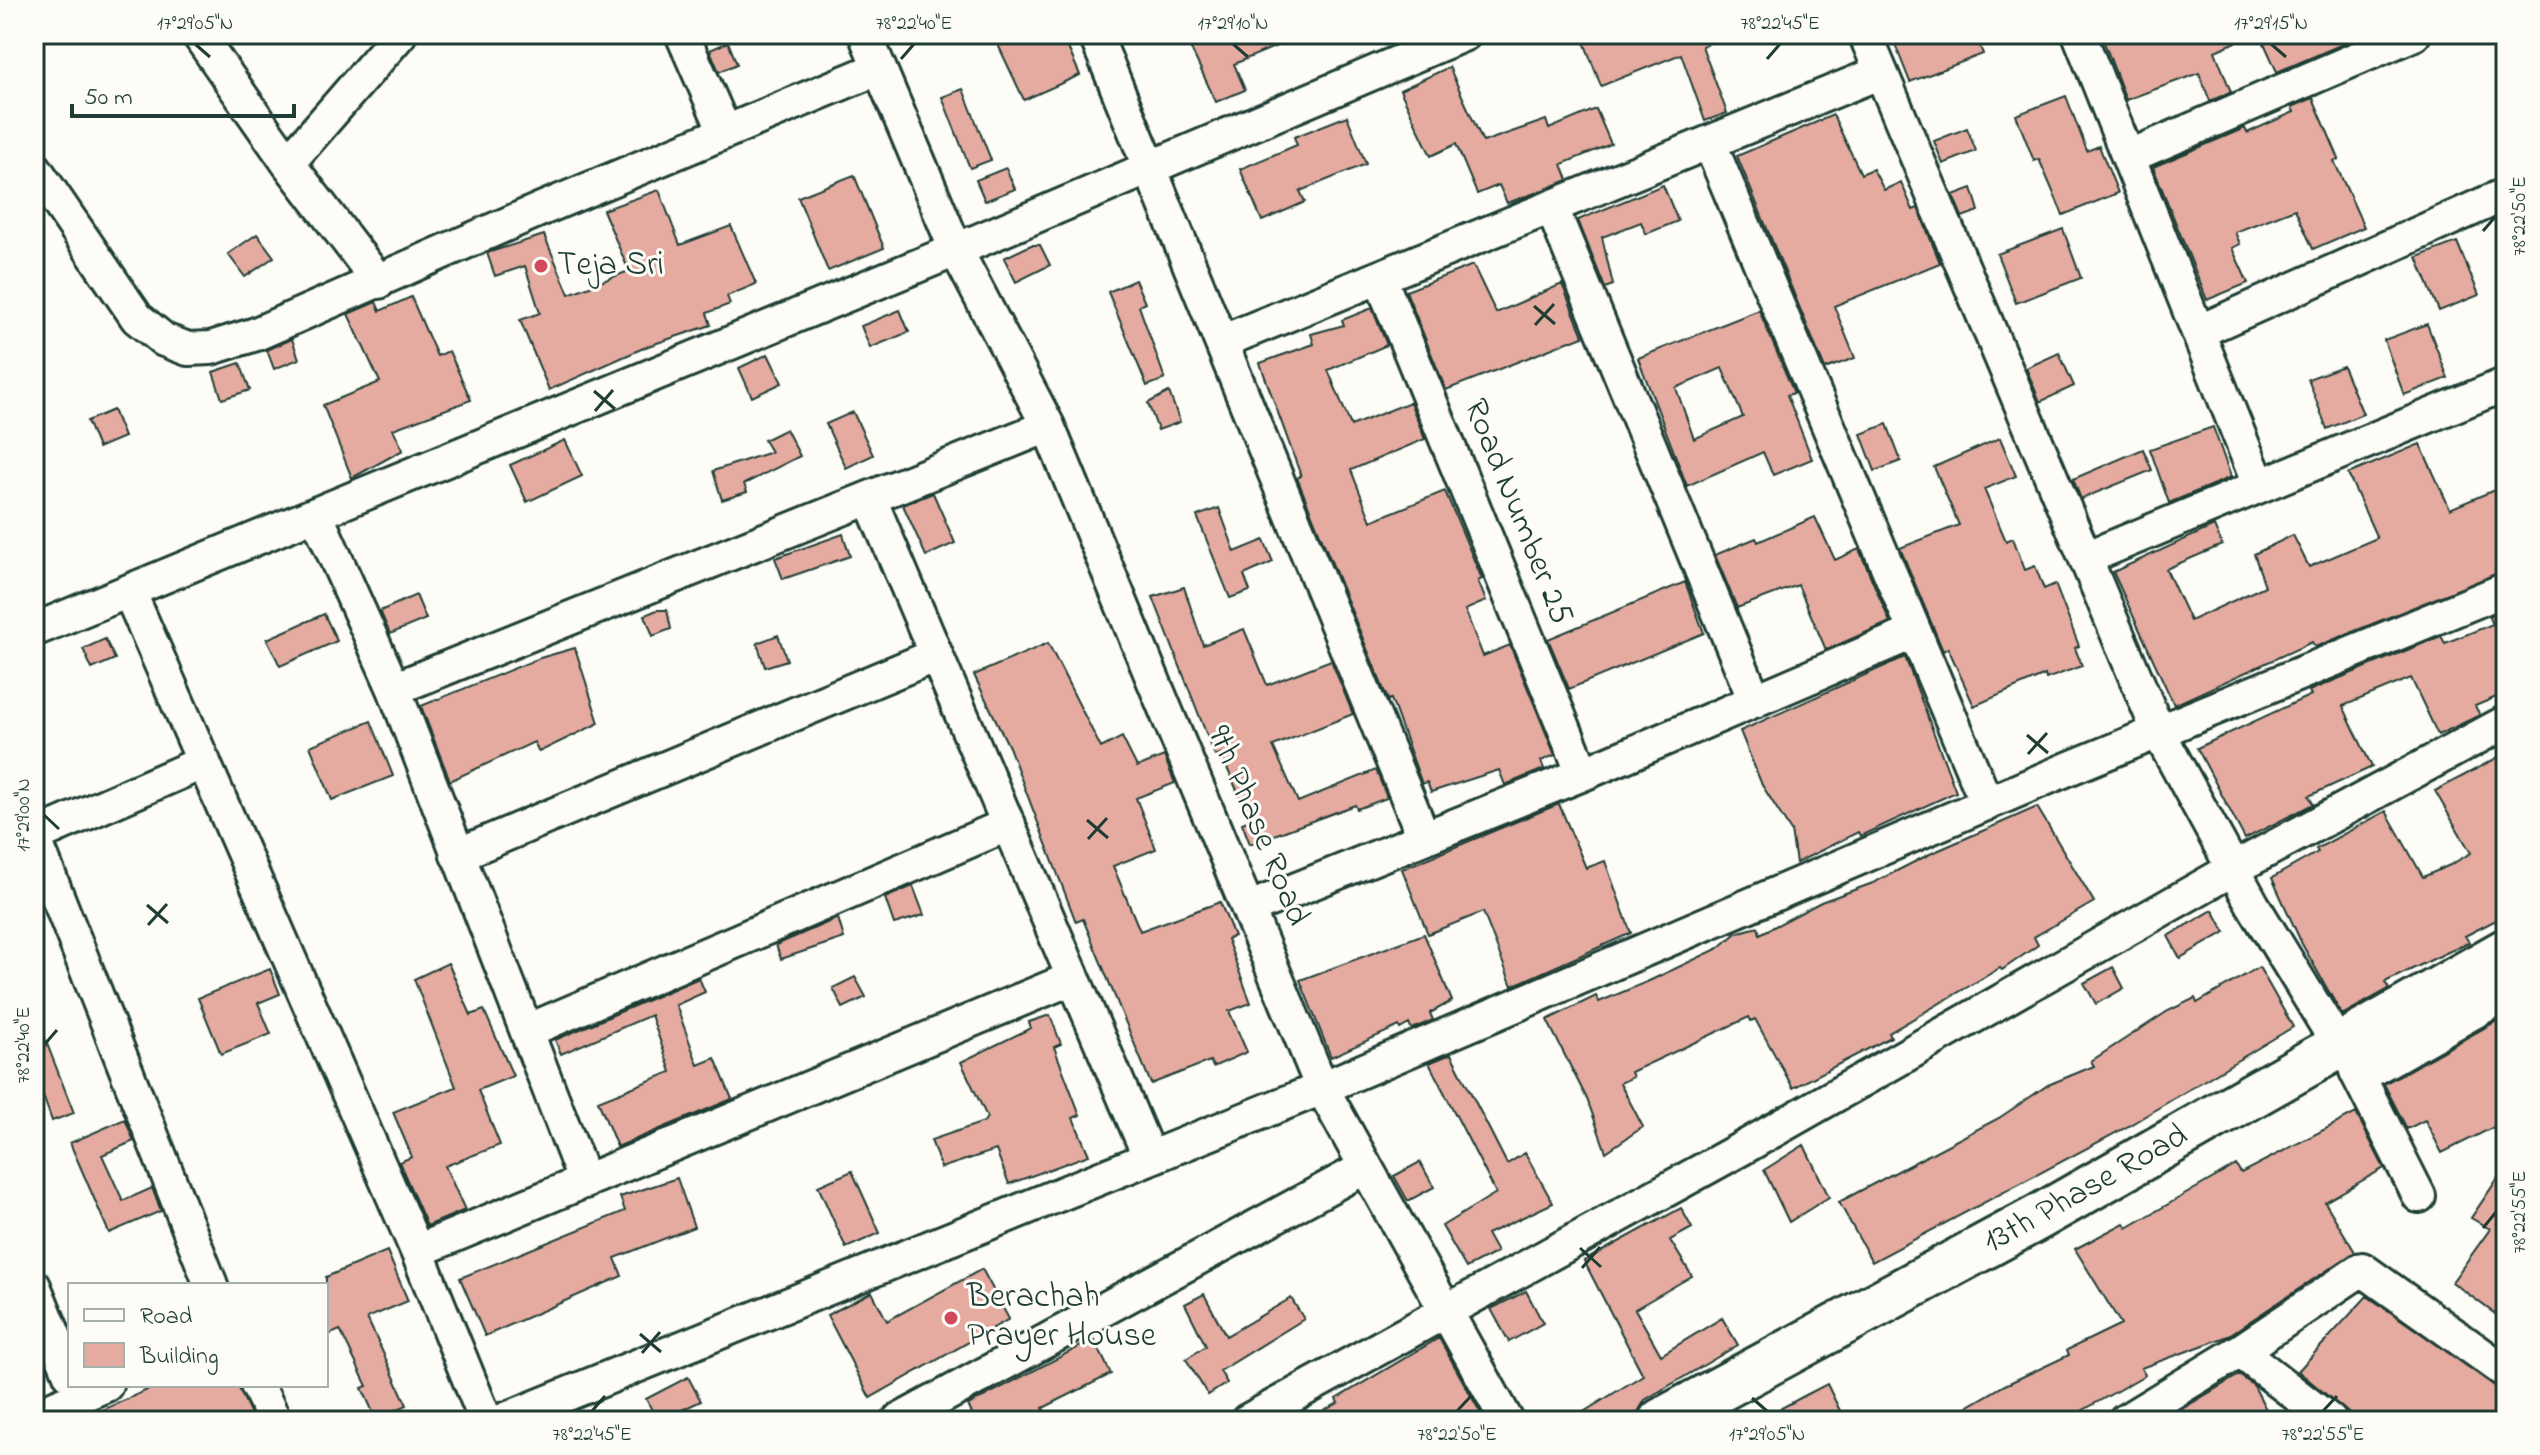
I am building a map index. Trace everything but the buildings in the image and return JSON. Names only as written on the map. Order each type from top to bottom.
[{"type":"street","points":[[198,34],[288,163],[379,282]]},
{"type":"street","points":[[288,163],[400,34]]},
{"type":"street","points":[[682,34],[725,132]]},
{"type":"street","name":"9th Phase Road","points":[[865,34],[956,250],[1048,426],[1322,1088],[1507,1421]]},
{"type":"street","points":[[1095,34],[1424,838]]},
{"type":"street","points":[[34,630],[956,250],[1465,34]]},
{"type":"street","points":[[1865,34],[2159,733],[2233,869],[2347,1058],[2419,1196]]},
{"type":"street","points":[[2079,34],[2259,485]]},
{"type":"street","points":[[2128,157],[2414,34]]},
{"type":"street","points":[[34,167],[137,318],[164,340],[188,349],[211,348],[256,334],[539,210],[879,68]]},
{"type":"street","points":[[1221,342],[1881,72]]},
{"type":"street","points":[[1710,144],[1987,804]]},
{"type":"street","points":[[2198,332],[2506,194]]},
{"type":"street","points":[[1552,208],[1755,701]]},
{"type":"street","name":"Road Number 25","points":[[1380,278],[1583,774]]},
{"type":"street","points":[[2086,558],[2506,384]]},
{"type":"street","points":[[394,689],[1048,426]]},
{"type":"street","points":[[870,499],[1149,1156]]},
{"type":"street","points":[[316,514],[394,689],[585,1182]]},
{"type":"street","points":[[501,1421],[1322,1088],[1987,804],[2506,589]]},
{"type":"street","points":[[129,591],[417,1251],[486,1421]]},
{"type":"street","points":[[1250,908],[1583,774],[1915,632]]},
{"type":"street","points":[[457,855],[936,655]]},
{"type":"street","points":[[1247,1421],[1748,1145],[2233,869],[2506,722]]},
{"type":"street","points":[[204,762],[34,837],[210,1283]]},
{"type":"street","points":[[527,1031],[1009,824]]},
{"type":"street","name":"13th Phase Road","points":[[1713,1421],[2450,1001],[2506,951]]},
{"type":"street","points":[[417,1251],[1073,978]]},
{"type":"street","name":"13th Phase Road","points":[[2450,1001],[2506,987]]},
{"type":"street","name":"13th Phase Road","points":[[1661,1421],[2039,1217],[2247,1115]]},
{"type":"street","points":[[898,1421],[1366,1167]]},
{"type":"street","points":[[2125,1421],[2240,1351],[2362,1269],[2506,1372]]},
{"type":"street","points":[[34,1286],[68,1355]]},
{"type":"street","points":[[2240,1351],[2330,1421]]},
{"type":"street","points":[[34,1416],[80,1387]]},
{"type":"street","points":[[258,1387],[275,1421]]},
{"type":"place","name":"Teja Sri","points":[[541,266]]},
{"type":"place","name":"Berachah Prayer House","points":[[951,1318]]}]
